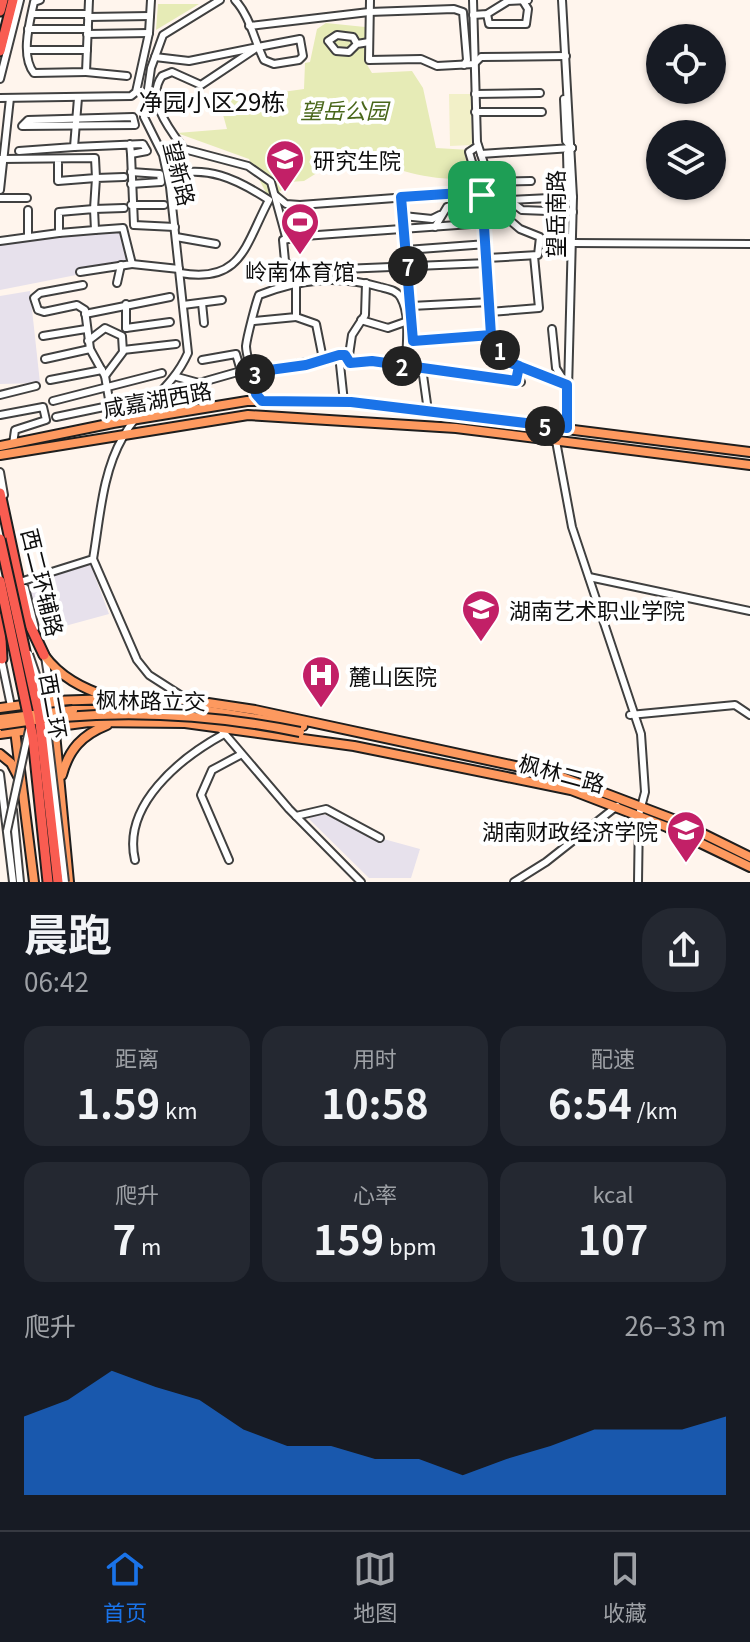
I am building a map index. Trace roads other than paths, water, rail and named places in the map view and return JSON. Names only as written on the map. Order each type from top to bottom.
[{"type":"highway","points":[[0,11],[3,0]]},
{"type":"highway","points":[[0,51],[13,0]]},
{"type":"highway","points":[[0,493],[27,619],[44,655]]},
{"type":"highway","name":"西二环","points":[[0,539],[43,743],[58,882]]},
{"type":"highway","name":"西二环","points":[[0,581],[29,715],[48,882]]},
{"type":"highway","points":[[1,621],[1,659]]},
{"type":"main road","name":"咸嘉湖西路","points":[[0,446],[139,418],[262,401],[344,402],[750,452]]},
{"type":"main road","name":"咸嘉湖西路","points":[[0,455],[248,415],[456,428],[750,465]]},
{"type":"main road","points":[[44,655],[54,668],[79,686],[112,699]]},
{"type":"main road","name":"枫林二路","points":[[0,708],[52,701],[112,699],[188,700],[241,707],[359,735],[557,775],[750,857]]},
{"type":"main road","points":[[52,701],[67,882]]},
{"type":"main road","points":[[11,706],[34,882]]},
{"type":"main road","name":"枫林路立交","points":[[0,719],[73,710],[161,708],[238,713],[300,729]]},
{"type":"main road","name":"枫林路立交","points":[[0,725],[74,717],[143,715],[237,720],[300,729]]},
{"type":"main road","name":"枫林二路","points":[[0,734],[113,722],[216,725],[354,746],[554,785],[617,806],[640,810],[750,867]]},
{"type":"main road","points":[[60,783],[67,758],[80,740],[113,722]]},
{"type":"main road","name":"枫林二路","points":[[300,729],[359,735]]},
{"type":"main road","name":"枫林二路","points":[[300,729],[354,746]]},
{"type":"main road","points":[[0,754],[14,768],[24,793]]},
{"type":"street","points":[[0,79],[20,0]]},
{"type":"street","points":[[40,0],[34,2],[28,29],[30,68],[34,73],[86,72],[127,76]]},
{"type":"street","points":[[86,72],[89,0]]},
{"type":"street","points":[[0,98],[131,96],[136,92],[149,33],[151,0]]},
{"type":"street","points":[[204,0],[216,2]]},
{"type":"street","points":[[155,57],[189,61],[258,47],[300,39],[303,56],[299,60],[274,64],[264,60],[258,47],[249,26],[245,10],[235,0]]},
{"type":"street","points":[[370,0],[369,60],[421,59],[437,66],[474,64],[481,57],[566,56]]},
{"type":"street","points":[[412,11],[413,0]]},
{"type":"street","points":[[473,0],[478,146],[490,182],[522,210],[573,212]]},
{"type":"street","points":[[473,15],[487,14],[501,3],[526,0],[526,24],[489,24],[487,14]]},
{"type":"street","name":"望岳南路","points":[[562,0],[573,197],[567,428]]},
{"type":"street","name":"望新路","points":[[177,377],[188,353],[175,227],[163,155],[144,117],[144,102],[163,35],[216,2]]},
{"type":"street","points":[[249,26],[369,12],[454,9],[463,12],[467,60],[464,65]]},
{"type":"street","points":[[32,14],[150,16]]},
{"type":"street","points":[[28,29],[149,33]]},
{"type":"street","points":[[357,44],[369,42]]},
{"type":"street","points":[[258,47],[201,85],[172,72],[162,76],[156,92],[163,118],[184,149],[248,166],[271,182],[286,237]]},
{"type":"street","points":[[28,50],[87,50]]},
{"type":"street","points":[[475,94],[540,93]]},
{"type":"street","points":[[0,190],[10,98]]},
{"type":"street","points":[[74,147],[78,98]]},
{"type":"street","points":[[564,99],[566,141],[572,148]]},
{"type":"street","points":[[475,112],[542,112]]},
{"type":"street","points":[[133,117],[136,123],[25,129],[22,123],[28,120],[77,118],[133,117]]},
{"type":"street","points":[[130,144],[127,175],[131,184],[127,207],[134,225],[175,227]]},
{"type":"street","points":[[19,151],[130,144],[147,147],[145,153],[131,154]]},
{"type":"street","points":[[478,146],[469,152],[484,205],[491,335],[506,361],[567,385]]},
{"type":"street","points":[[481,154],[572,148]]},
{"type":"street","points":[[1,159],[95,158],[95,230]]},
{"type":"street","points":[[58,159],[58,181],[154,172],[160,174],[161,182],[131,184]]},
{"type":"street","points":[[80,272],[132,264],[202,277],[229,269],[238,262],[269,200],[218,173],[168,176]]},
{"type":"street","points":[[490,182],[531,181]]},
{"type":"street","points":[[275,195],[286,204],[300,205],[435,194],[476,192],[482,195]]},
{"type":"street","points":[[435,194],[447,207]]},
{"type":"street","points":[[401,197],[413,341],[491,335]]},
{"type":"street","points":[[0,198],[27,198]]},
{"type":"street","points":[[509,200],[550,198]]},
{"type":"street","points":[[435,227],[447,207],[460,202],[484,205],[502,212],[520,229],[537,234],[540,253],[488,261],[294,271],[285,261],[282,242],[286,237],[435,227],[485,223]]},
{"type":"street","points":[[59,233],[59,212],[164,205]]},
{"type":"street","points":[[300,205],[304,236]]},
{"type":"street","points":[[28,210],[28,237]]},
{"type":"street","points":[[403,216],[432,219],[440,215]]},
{"type":"street","points":[[0,241],[123,228],[132,264]]},
{"type":"street","points":[[176,237],[216,244]]},
{"type":"street","points":[[572,243],[750,244]]},
{"type":"street","points":[[406,250],[487,244]]},
{"type":"street","points":[[490,312],[539,308],[534,256]]},
{"type":"street","points":[[117,283],[121,265]]},
{"type":"street","points":[[262,401],[256,394],[255,372],[246,347],[259,295],[296,283],[339,277],[393,290],[401,297],[406,366]]},
{"type":"street","points":[[296,283],[296,317]]},
{"type":"street","points":[[255,372],[349,355],[352,335],[365,315],[366,283]]},
{"type":"street","points":[[83,285],[40,293],[34,298],[38,310],[44,312],[77,305],[85,314],[89,345],[103,373],[113,423]]},
{"type":"street","points":[[85,314],[170,297]]},
{"type":"street","points":[[183,305],[222,300]]},
{"type":"street","points":[[411,306],[490,302]]},
{"type":"street","points":[[202,303],[204,323]]},
{"type":"street","points":[[123,350],[126,304]]},
{"type":"street","points":[[254,321],[296,317],[316,324],[323,359]]},
{"type":"street","points":[[361,320],[388,328],[405,322]]},
{"type":"street","points":[[126,328],[170,322]]},
{"type":"street","points":[[45,359],[89,345],[105,328],[122,336]]},
{"type":"street","points":[[43,336],[86,329]]},
{"type":"street","points":[[552,329],[556,368],[567,385]]},
{"type":"street","points":[[50,380],[103,373],[123,350],[176,344]]},
{"type":"street","points":[[188,700],[149,675],[137,660],[93,559],[106,478],[123,435],[177,377],[199,383],[241,371],[236,354],[202,360]]},
{"type":"street","points":[[342,355],[350,363],[372,361],[518,382],[519,366]]},
{"type":"street","points":[[342,355],[344,402]]},
{"type":"street","points":[[422,368],[428,411]]},
{"type":"street","points":[[53,401],[162,373]]},
{"type":"street","points":[[0,395],[36,386]]},
{"type":"street","points":[[56,417],[147,398]]},
{"type":"street","points":[[0,415],[43,407],[44,422],[15,430],[13,444]]},
{"type":"street","points":[[556,441],[572,527],[632,715],[641,734],[645,792],[640,810],[638,882]]},
{"type":"street","name":"西二环辅路","points":[[0,472],[52,701]]},
{"type":"street","points":[[23,581],[93,559]]},
{"type":"street","points":[[589,577],[750,611]]},
{"type":"street","points":[[25,646],[43,695],[67,882]]},
{"type":"street","points":[[1,659],[11,706]]},
{"type":"street","points":[[632,715],[735,705],[750,715]]},
{"type":"street","points":[[7,831],[27,746],[29,715]]},
{"type":"street","points":[[216,725],[296,816],[361,882]]},
{"type":"street","points":[[135,860],[130,840],[139,814],[171,769],[224,734]]},
{"type":"street","points":[[229,860],[201,795],[212,770],[240,755]]},
{"type":"street","points":[[0,774],[13,882]]},
{"type":"street","points":[[514,882],[546,862],[617,806]]},
{"type":"street","points":[[296,816],[326,809],[380,838]]},
{"type":"street","points":[[13,810],[20,882]]},
{"type":"place","name":"研究生院","points":[[285,193]]},
{"type":"place","name":"岭南体育馆","points":[[300,256]]},
{"type":"place","name":"湖南艺术职业学院","points":[[481,643]]},
{"type":"place","name":"麓山医院","points":[[321,709]]},
{"type":"place","name":"湖南财政经济学院","points":[[686,864]]},
{"type":"district","name":"净园小区29栋","points":[[212,100]]},
{"type":"park label","name":"望岳公园","points":[[344,109]]}]
